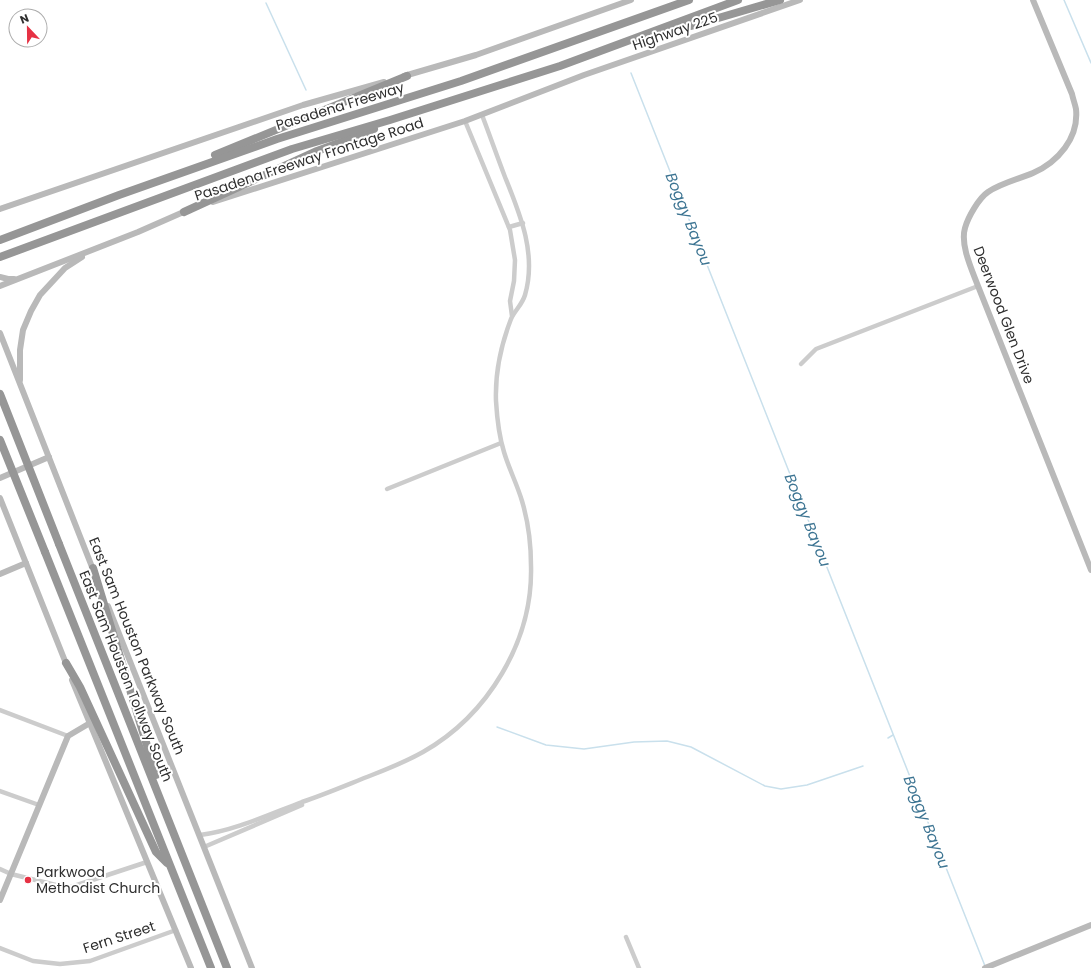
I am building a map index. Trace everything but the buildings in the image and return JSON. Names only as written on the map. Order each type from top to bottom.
[{"type":"highway","name":"Pasadena Freeway","points":[[0,240],[118,195],[277,139],[461,81],[689,0]]},
{"type":"highway","name":"Pasadena Freeway","points":[[3,255],[292,149],[390,120],[560,66],[738,0]]},
{"type":"highway","points":[[667,26],[691,26],[780,0]]},
{"type":"highway","points":[[118,195],[407,76]]},
{"type":"highway","points":[[184,212],[317,151],[364,134],[390,120]]},
{"type":"highway","name":"East Sam Houston Tollway South","points":[[0,394],[227,968]]},
{"type":"highway","name":"East Sam Houston Tollway South","points":[[0,440],[211,968]]},
{"type":"highway","points":[[93,568],[170,822]]},
{"type":"highway","points":[[66,663],[80,687],[156,852],[170,866]]},
{"type":"main road","points":[[0,209],[302,105],[476,55],[631,0]]},
{"type":"main road","name":"Highway 225","points":[[627,60],[800,0]]},
{"type":"main road","name":"Deerwood Glen Drive","points":[[1033,0],[1072,94],[1076,109],[1076,121],[1064,151],[1048,165],[988,192],[977,204],[965,228],[965,242],[968,258],[978,286],[1091,570]]},
{"type":"main road","name":"Pasadena Freeway Frontage Road","points":[[0,286],[184,212],[465,121],[627,60]]},
{"type":"main road","points":[[20,384],[20,350],[23,330],[40,295],[65,268],[97,248]]},
{"type":"main road","points":[[0,277],[8,279],[23,278]]},
{"type":"main road","name":"East Sam Houston Parkway South","points":[[0,334],[252,968]]},
{"type":"main road","points":[[0,478],[49,457]]},
{"type":"main road","points":[[0,498],[90,723],[191,968]]},
{"type":"main road","points":[[0,574],[26,563]]},
{"type":"main road","points":[[0,900],[68,736],[90,723]]},
{"type":"main road","points":[[985,968],[1091,925]]},
{"type":"street","points":[[200,835],[230,828],[321,795],[398,765],[421,753],[437,743],[473,713],[491,690],[517,643],[530,593],[532,566],[529,531],[524,507],[501,442],[496,402],[497,377],[501,351],[512,316],[523,301],[528,282],[529,260],[523,223],[482,115]]},
{"type":"street","points":[[465,121],[509,227],[515,260],[514,281],[510,302],[512,316]]},
{"type":"street","points":[[509,227],[523,223]]},
{"type":"street","points":[[801,364],[816,349],[978,286]]},
{"type":"street","points":[[387,489],[501,442]]},
{"type":"street","points":[[0,710],[68,736]]},
{"type":"street","points":[[0,790],[39,805]]},
{"type":"street","points":[[204,847],[306,803],[321,795]]},
{"type":"street","points":[[0,869],[11,874],[68,888],[147,862]]},
{"type":"street","name":"Fern Street","points":[[0,948],[33,961],[60,964],[90,961],[176,930]]},
{"type":"street","points":[[626,937],[638,968]]},
{"type":"waterway","points":[[1064,0],[1091,63]]},
{"type":"waterway","name":"Boggy Bayou","points":[[266,3],[306,90]]},
{"type":"waterway","name":"Boggy Bayou","points":[[631,73],[985,966]]},
{"type":"waterway","points":[[497,727],[546,745],[584,749],[634,742],[667,741],[691,747],[765,786],[781,789],[807,785],[863,766]]},
{"type":"waterway","name":"Boggy Bayou","points":[[888,738],[893,735]]},
{"type":"place","name":"Parkwood Methodist Church","points":[[28,880]]}]
